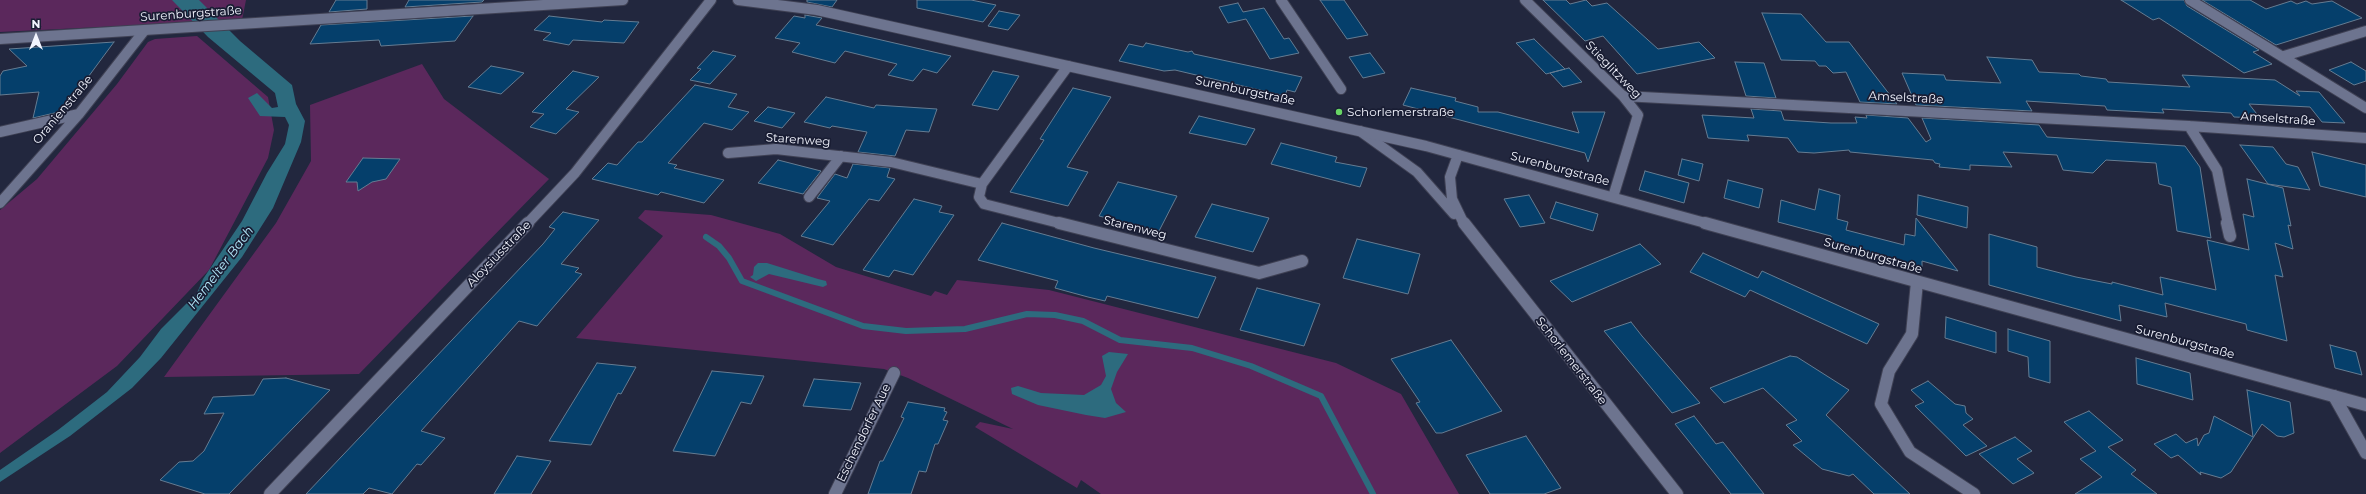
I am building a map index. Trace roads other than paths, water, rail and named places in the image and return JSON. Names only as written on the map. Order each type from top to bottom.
[{"type":"street","name":"Surenburgstraße","points":[[0,39],[623,0]]},
{"type":"street","name":"Aloysiusstraße","points":[[270,494],[575,173],[711,0]]},
{"type":"street","name":"Surenburgstraße","points":[[738,0],[817,10],[1360,130],[1613,197],[2366,405]]},
{"type":"street","points":[[1281,0],[1340,89]]},
{"type":"street","name":"Stieglitzweg","points":[[1525,0],[1623,96],[1638,115],[1613,197]]},
{"type":"street","points":[[2190,0],[2284,56],[2366,108]]},
{"type":"street","name":"Oranienstraße","points":[[0,203],[79,114],[144,31]]},
{"type":"street","points":[[2284,56],[2366,31]]},
{"type":"street","points":[[982,184],[1068,66]]},
{"type":"street","name":"Amselstraße","points":[[1623,96],[2189,126],[2366,138]]},
{"type":"street","points":[[0,132],[79,114]]},
{"type":"street","points":[[2189,126],[2217,170],[2230,236]]},
{"type":"street","name":"Schorlemerstraße","points":[[1360,130],[1417,172],[1466,227],[1677,494]]},
{"type":"street","name":"Starenweg","points":[[728,153],[776,149],[891,162],[982,184],[979,197],[984,204],[1259,273],[1302,261]]},
{"type":"street","name":"Schorlemerstraße","points":[[1458,155],[1450,178],[1452,199],[1466,227]]},
{"type":"street","name":"Starenweg","points":[[809,197],[841,156]]},
{"type":"street","points":[[1918,282],[1912,334],[1889,371],[1881,404],[1910,452],[1974,494]]},
{"type":"street","name":"Eschendorfer Aue","points":[[835,494],[894,373]]},
{"type":"street","points":[[2334,396],[2366,452]]},
{"type":"water","name":"Hemelter Bach","points":[[172,0],[199,0],[240,41],[292,85],[296,104],[305,121],[301,142],[273,208],[242,257],[161,358],[132,388],[70,436],[0,482],[0,470],[58,430],[107,392],[140,357],[161,329],[197,293],[203,279],[242,221],[267,173],[285,144],[289,125],[285,117],[260,116],[248,98],[257,93],[272,108],[278,107],[275,93],[208,37]]},
{"type":"water","points":[[758,263],[767,263],[826,281],[827,285],[823,287],[769,274],[756,281],[750,277],[753,275],[754,267]]},
{"type":"water","points":[[1109,352],[1128,354],[1117,372],[1111,389],[1116,403],[1126,412],[1105,418],[1086,415],[1038,405],[1012,394],[1011,388],[1018,386],[1041,393],[1084,395],[1101,385],[1106,376],[1102,356]]},
{"type":"waterway","points":[[706,237],[719,246],[729,258],[742,281],[863,326],[906,331],[965,329],[1027,314],[1055,315],[1083,321],[1120,340],[1192,348],[1251,366],[1321,396],[1373,494]]},
{"type":"place","name":"Schorlemerstraße","points":[[1339,112]]}]
